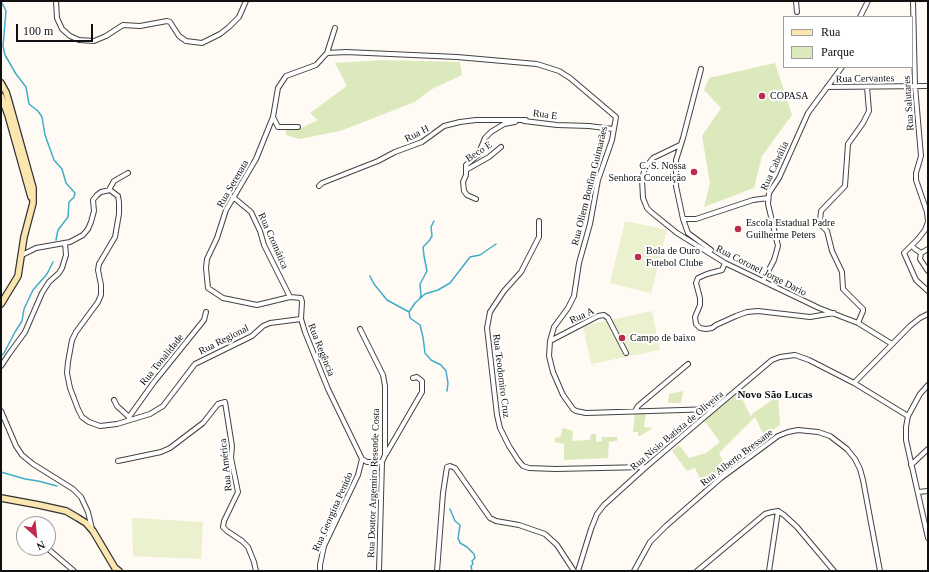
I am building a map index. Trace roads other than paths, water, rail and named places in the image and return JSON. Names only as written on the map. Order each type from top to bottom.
[{"type":"street","points":[[56,1],[57,18],[62,29],[70,36],[79,40],[94,41],[106,36],[123,25],[140,26],[168,21],[179,36],[186,41],[202,43],[220,34],[229,27],[239,17],[246,1]]},
{"type":"street","points":[[796,1],[797,12]]},
{"type":"street","points":[[860,16],[868,1]]},
{"type":"street","name":"Rua Salutares","points":[[912,246],[925,230],[928,222],[927,212],[916,180],[916,173],[921,156],[915,86],[913,1]]},
{"type":"street","points":[[327,53],[335,28]]},
{"type":"street","name":"Rua Oliem Bonfim Guimarães","points":[[327,53],[346,52],[457,57],[537,64],[558,71],[570,78],[616,117],[612,140],[598,180],[590,224],[579,263],[574,296],[568,308],[554,327],[550,341],[549,356],[553,372],[563,395],[576,411],[586,413],[635,411]]},
{"type":"street","name":"Rua Serenata","points":[[290,297],[257,305],[223,298],[208,288],[206,268],[207,258],[217,238],[226,210],[256,159],[273,117],[278,88],[283,80],[290,74],[316,65],[327,53]]},
{"type":"street","name":"Rua Cabrália","points":[[763,281],[774,260],[778,246],[768,204],[769,193],[779,178],[808,113],[841,68]]},
{"type":"street","points":[[701,69],[676,160],[676,186],[683,219],[688,233],[711,250]]},
{"type":"street","points":[[1,83],[9,102],[31,188],[33,203],[24,237],[18,276],[1,304]]},
{"type":"street","name":"Rua Cervantes","points":[[826,87],[928,86]]},
{"type":"street","points":[[858,323],[863,309],[842,287],[842,272],[832,251],[827,231],[822,226],[820,221],[822,211],[844,186],[848,144],[863,123],[868,111],[867,87]]},
{"type":"street","points":[[1,96],[31,188]]},
{"type":"street","points":[[273,117],[278,127],[298,127]]},
{"type":"street","name":"Rua H","points":[[320,186],[322,183],[378,162],[396,152],[422,142],[444,126],[476,120],[526,120]]},
{"type":"street","name":"Rua E","points":[[466,170],[466,165],[470,160],[478,155],[485,138],[491,132],[504,124],[526,120],[557,125],[589,126],[613,129]]},
{"type":"street","name":"Rua Coronel Jorge Dario","points":[[680,145],[653,158],[645,168],[642,187],[643,198],[645,204],[651,212],[677,233],[725,263],[819,308],[858,323],[892,344]]},
{"type":"street","name":"Beco E","points":[[466,170],[489,157],[501,147]]},
{"type":"street","points":[[466,170],[466,175],[463,182],[464,190],[467,195],[476,199]]},
{"type":"street","points":[[22,255],[36,248],[65,243],[83,235],[88,229],[94,211],[94,200],[97,195],[101,192],[110,190],[114,182],[128,173]]},
{"type":"street","name":"Rua Regional","points":[[110,190],[118,196],[119,214],[115,237],[99,264],[98,270],[101,295],[98,302],[76,332],[68,355],[67,373],[70,388],[82,417],[89,422],[100,426],[117,424],[129,419],[150,414],[163,406],[195,364],[252,336],[263,326],[270,323],[300,319]]},
{"type":"street","name":"Rua Cromática","points":[[233,197],[251,212],[260,231],[264,245],[290,297]]},
{"type":"street","points":[[683,219],[696,219],[753,200],[768,198]]},
{"type":"street","name":"Rua Teodomiro Cruz","points":[[539,221],[539,237],[521,272],[504,291],[490,312],[487,328],[497,415],[502,432],[518,460],[524,466],[529,468],[555,469],[646,467]]},
{"type":"street","points":[[1,366],[25,332],[42,293],[49,282],[62,268],[66,255],[65,243]]},
{"type":"street","points":[[921,253],[912,246],[904,252],[916,280],[928,291]]},
{"type":"street","points":[[921,253],[928,249]]},
{"type":"street","points":[[921,253],[920,259],[928,271]]},
{"type":"street","points":[[725,263],[722,270],[702,275],[698,278],[696,283],[700,298],[700,305],[695,317],[696,324],[700,328],[712,328],[721,322],[747,312],[758,311],[810,317],[834,313]]},
{"type":"street","name":"Rua Regência","points":[[290,297],[301,298],[300,319],[323,377],[362,459]]},
{"type":"street","name":"Rua Tonalidade","points":[[129,419],[182,347],[197,330],[204,320],[206,312]]},
{"type":"street","points":[[854,383],[915,322],[928,314]]},
{"type":"street","name":"Rua A","points":[[550,341],[598,316],[604,315],[608,318],[626,353]]},
{"type":"street","name":"Rua Doutor Argemiro Resende Costa","points":[[360,329],[382,375],[385,386],[385,455],[382,462],[379,571]]},
{"type":"street","name":"Rua Nísio Batista de Oliveira","points":[[578,571],[591,529],[597,514],[604,505],[646,467],[772,360],[788,355],[795,355],[809,360],[854,383],[908,416]]},
{"type":"street","points":[[635,411],[638,406],[688,364]]},
{"type":"street","points":[[385,455],[422,392],[422,381],[417,377],[413,378]]},
{"type":"street","points":[[928,385],[920,394],[908,416],[906,427],[906,440],[911,465],[928,536]]},
{"type":"street","points":[[114,400],[117,406],[129,419]]},
{"type":"street","name":"Rua América","points":[[118,461],[161,452],[170,448],[203,423],[218,404],[225,402],[232,446],[231,458],[238,492],[223,525],[224,529],[248,546],[256,571]]},
{"type":"street","points":[[635,411],[714,409]]},
{"type":"street","points":[[1,411],[14,442],[22,455],[33,464],[73,489],[81,498],[88,512],[93,531]]},
{"type":"street","name":"Rua Alberto Bressane","points":[[634,571],[650,542],[721,478],[778,436],[798,430],[818,432],[830,436],[847,449],[854,458],[860,469],[863,480],[880,571]]},
{"type":"street","points":[[911,465],[928,450]]},
{"type":"street","points":[[362,459],[368,462],[382,462]]},
{"type":"street","name":"Rua Georgina Penido","points":[[320,571],[324,546],[358,475],[362,459]]},
{"type":"street","points":[[437,571],[444,486],[447,467],[450,466],[455,468],[490,518],[496,521],[519,525],[545,534],[557,545],[574,571]]},
{"type":"street","points":[[918,492],[928,491]]},
{"type":"street","points":[[1,498],[66,511],[86,523],[93,531],[115,568],[119,571]]},
{"type":"street","points":[[769,571],[778,511]]},
{"type":"street","points":[[697,571],[765,514],[778,511],[797,527],[834,571]]},
{"type":"street","points":[[56,556],[74,571]]},
{"type":"waterway","points":[[1,1],[6,11],[3,46],[5,55],[16,74],[26,87],[29,104],[38,111],[42,117],[45,135],[54,160],[62,169],[66,183],[75,193],[74,197],[69,202],[68,217],[58,230],[56,240]]},
{"type":"waterway","points":[[420,298],[420,284],[427,271],[423,247],[432,236],[431,227],[434,221]]},
{"type":"waterway","points":[[447,391],[448,383],[446,371],[441,365],[431,360],[425,353],[420,325],[410,318],[409,312],[415,303],[425,294],[438,290],[450,283],[470,257],[480,255],[496,244]]},
{"type":"waterway","points":[[1,356],[22,321],[24,309],[33,290],[47,274],[53,262]]},
{"type":"waterway","points":[[370,276],[374,284],[387,300],[409,312]]},
{"type":"waterway","points":[[1,472],[57,486]]},
{"type":"waterway","points":[[450,509],[455,521],[460,525],[458,539],[460,543],[474,554],[475,558],[472,561],[473,564],[471,566],[472,571]]},
{"type":"place","name":"COPASA","points":[[762,96]]},
{"type":"place","name":"C. S. Nossa Senhora Conceição","points":[[694,172]]},
{"type":"place","name":"Escola Estadual Padre Guilherme Peters","points":[[738,229]]},
{"type":"place","name":"Bola de Ouro Futebol Clube","points":[[638,257]]},
{"type":"place","name":"Campo de baixo","points":[[622,338]]},
{"type":"district","name":"Novo São Lucas","points":[[775,395]]}]
